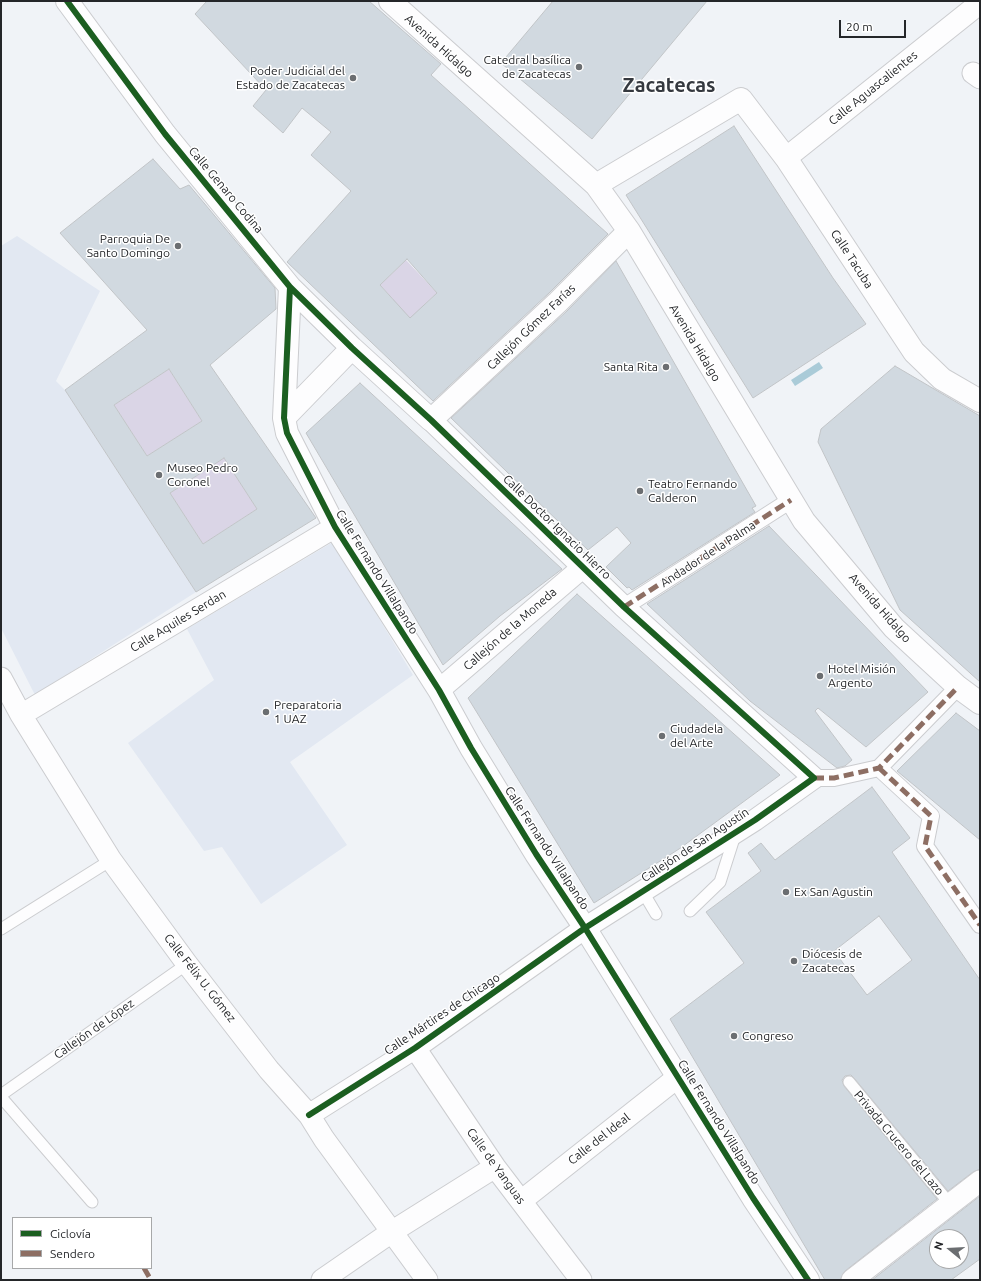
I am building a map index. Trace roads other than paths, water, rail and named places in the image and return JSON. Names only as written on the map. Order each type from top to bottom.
[{"type":"street","name":"Calle Genaro Codina","points":[[67,1],[165,134],[290,286]]},
{"type":"street","name":"Avenida Hidalgo","points":[[390,1],[596,185],[629,232],[804,520],[894,628],[958,687],[980,703]]},
{"type":"street","name":"Calle Aguascalientes","points":[[786,158],[980,3]]},
{"type":"street","name":"Calle Tacuba","points":[[596,185],[742,99],[786,158],[914,352],[942,379],[980,401]]},
{"type":"street","name":"Callejón Gómez Farías","points":[[431,420],[548,312],[629,232]]},
{"type":"street","name":"Calle Doctor Ignacio Hierro","points":[[290,286],[352,348],[431,420],[582,568],[814,778]]},
{"type":"street","points":[[284,418],[290,286]]},
{"type":"street","points":[[284,418],[352,348]]},
{"type":"street","name":"Calle Fernando Villalpando","points":[[284,418],[288,433],[335,527],[439,690],[475,754],[536,854],[585,928],[754,1198],[808,1280]]},
{"type":"street","name":"Andador de la Palma","points":[[624,607],[791,500]]},
{"type":"street","name":"Calle Aquiles Serdan","points":[[21,715],[335,527]]},
{"type":"street","name":"Callejón de la Moneda","points":[[439,690],[582,568]]},
{"type":"street","name":"Calle Félix U. Gómez","points":[[1,678],[21,715],[111,860],[187,964],[269,1070],[309,1115],[324,1139],[393,1231],[427,1280]]},
{"type":"street","points":[[814,778],[834,778],[879,768],[958,687]]},
{"type":"street","points":[[879,768],[931,816],[925,846],[980,925]]},
{"type":"street","name":"Callejón de San Agustín","points":[[585,928],[736,832],[814,778]]},
{"type":"street","name":"Calle Mártires de Chicago","points":[[309,1115],[415,1048],[585,928]]},
{"type":"street","name":"Calle de Yanguas","points":[[415,1048],[495,1167],[582,1280]]},
{"type":"street","name":"Calle del Ideal","points":[[520,1200],[678,1077]]},
{"type":"street","points":[[322,1280],[393,1231],[495,1167]]},
{"type":"street","points":[[852,1280],[980,1180]]},
{"type":"lane","points":[[690,911],[720,882],[736,832]]},
{"type":"lane","points":[[1,929],[111,860]]},
{"type":"lane","points":[[642,892],[656,914]]},
{"type":"lane","name":"Callejón de López","points":[[1,1096],[187,964]]},
{"type":"lane","name":"Privada Crucero del Lazo","points":[[849,1082],[950,1204]]},
{"type":"lane","points":[[1,1096],[92,1202]]},
{"type":"water","points":[[819,362],[823,368],[795,386],[791,380]]},
{"type":"place","name":"Catedral basílica de Zacatecas","points":[[579,67]]},
{"type":"place","name":"Poder Judicial del Estado de Zacatecas","points":[[353,78]]},
{"type":"place","name":"Parroquia De Santo Domingo","points":[[178,246]]},
{"type":"place","name":"Santa Rita","points":[[666,367]]},
{"type":"place","name":"Museo Pedro Coronel","points":[[159,475]]},
{"type":"place","name":"Teatro Fernando Calderon","points":[[640,491]]},
{"type":"place","name":"Hotel Misión Argento","points":[[820,676]]},
{"type":"place","name":"Preparatoria 1 UAZ","points":[[266,712]]},
{"type":"place","name":"Ciudadela del Arte","points":[[662,736]]},
{"type":"place","name":"Ex San Agustin","points":[[786,892]]},
{"type":"place","name":"Diócesis de Zacatecas","points":[[794,961]]},
{"type":"place","name":"Congreso","points":[[734,1036]]},
{"type":"district","name":"Zacatecas","points":[[669,85]]}]
